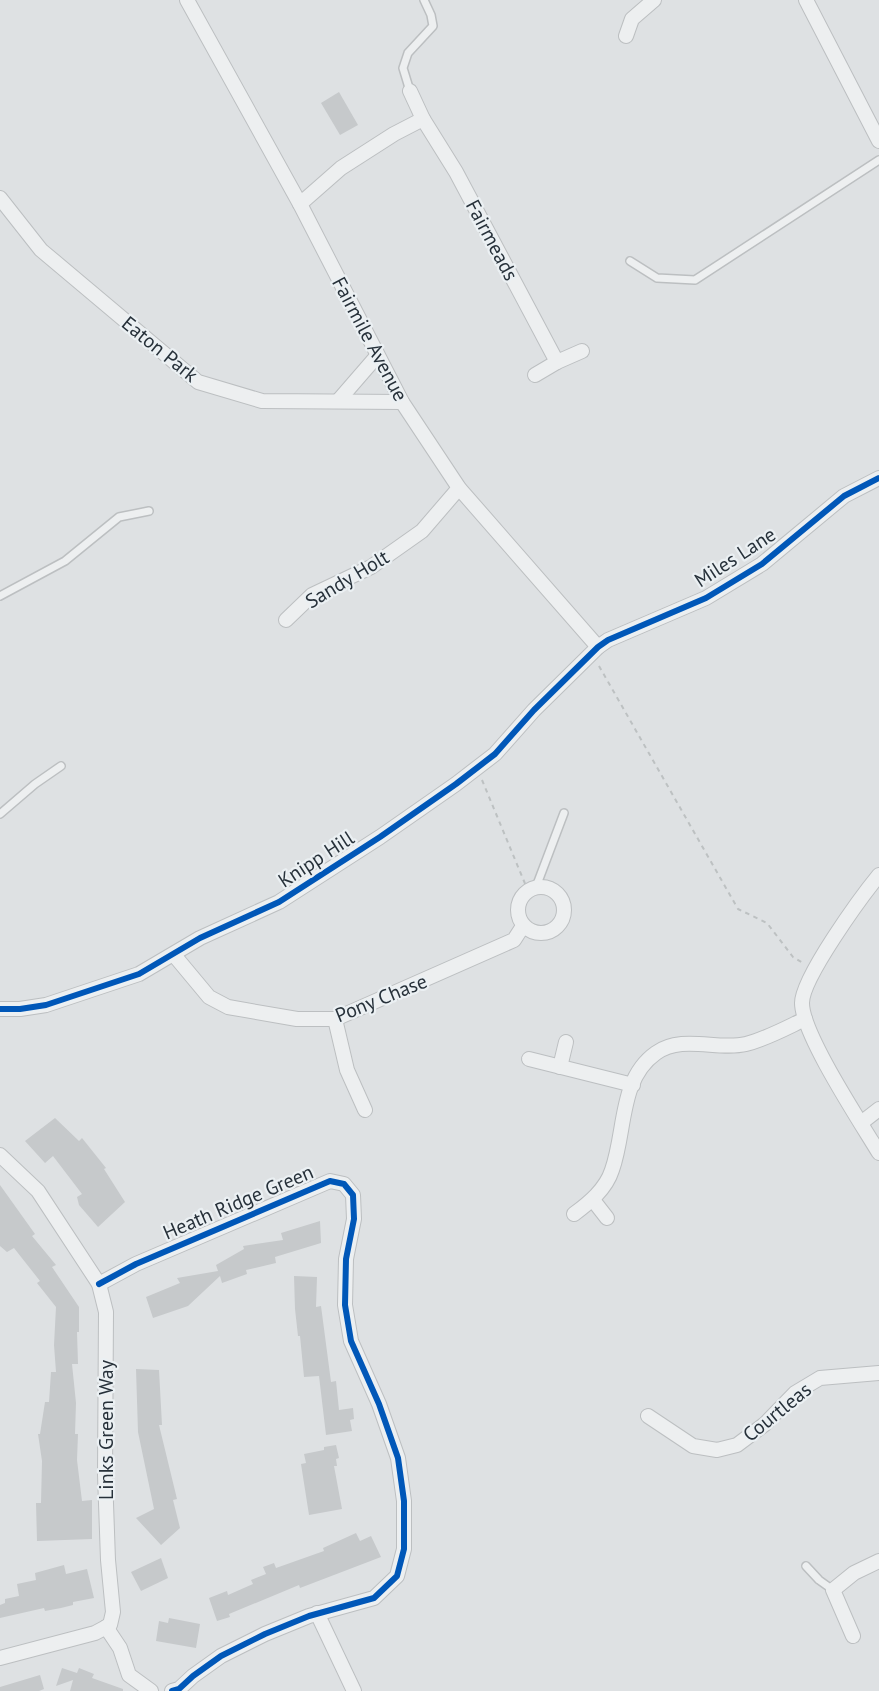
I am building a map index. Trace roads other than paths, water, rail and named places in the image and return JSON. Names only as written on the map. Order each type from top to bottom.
[{"type":"street","name":"Fairmile Avenue","points":[[187,0],[300,204],[402,402],[459,488],[594,650]]},
{"type":"street","points":[[626,36],[632,20],[654,0]]},
{"type":"street","points":[[806,0],[879,141]]},
{"type":"street","name":"Fairmeads","points":[[410,91],[423,119],[456,172],[558,362]]},
{"type":"street","points":[[300,204],[340,168],[394,134],[423,119]]},
{"type":"street","name":"Eaton Park","points":[[0,198],[41,250],[198,382],[262,401],[402,402]]},
{"type":"street","points":[[536,375],[582,351]]},
{"type":"street","points":[[338,401],[377,356]]},
{"type":"street","name":"Miles Lane","points":[[594,650],[608,640],[706,598],[762,564],[844,496],[878,480]]},
{"type":"street","name":"Sandy Holt","points":[[286,620],[312,595],[371,567],[422,531],[459,488]]},
{"type":"street","name":"Knipp Hill","points":[[0,1009],[46,1005],[139,974],[200,938],[279,902],[380,837],[495,754],[534,710],[594,650]]},
{"type":"street","points":[[879,875],[814,970],[802,998],[805,1019],[817,1047],[879,1153]]},
{"type":"street","points":[[532,888],[550,888],[560,895],[563,903],[563,919],[558,926],[546,933],[538,933],[523,926],[518,914],[522,896],[532,888]]},
{"type":"street","name":"Pony Chase","points":[[174,955],[209,997],[228,1007],[297,1019],[335,1019],[514,940],[523,926]]},
{"type":"street","points":[[335,1019],[347,1070],[365,1110]]},
{"type":"street","points":[[574,1215],[593,1200],[612,1172],[637,1071],[657,1052],[677,1044],[744,1045],[805,1019]]},
{"type":"street","points":[[560,1067],[567,1042]]},
{"type":"street","points":[[529,1059],[633,1085]]},
{"type":"street","points":[[861,1123],[879,1109]]},
{"type":"street","name":"Links Green Way","points":[[0,1155],[38,1191],[99,1284],[106,1312],[105,1475],[108,1560],[113,1612],[110,1624],[106,1627]]},
{"type":"street","name":"Heath Ridge Green","points":[[99,1284],[136,1264],[330,1180],[344,1184],[353,1195],[354,1219],[346,1259],[345,1305],[351,1341],[379,1404],[398,1458],[404,1501],[404,1549],[397,1576],[374,1598],[317,1613],[266,1634],[221,1656],[179,1689],[172,1691]]},
{"type":"street","points":[[593,1200],[607,1218]]},
{"type":"street","name":"Courtleas","points":[[648,1416],[693,1446],[717,1450],[737,1445],[765,1424],[795,1393],[820,1378],[879,1373]]},
{"type":"street","points":[[853,1636],[833,1590],[854,1573],[879,1561]]},
{"type":"street","points":[[317,1613],[354,1691]]},
{"type":"street","points":[[0,1658],[95,1634],[106,1627],[120,1648],[129,1675],[151,1691]]},
{"type":"lane","points":[[410,91],[403,68],[408,53],[433,26],[424,0]]},
{"type":"lane","points":[[630,261],[657,278],[695,280],[879,160]]},
{"type":"lane","points":[[0,596],[65,561],[119,517],[149,511]]},
{"type":"lane","points":[[0,814],[35,784],[62,766]]},
{"type":"lane","points":[[532,888],[564,813]]},
{"type":"lane","points":[[806,1566],[819,1580],[833,1590]]}]
